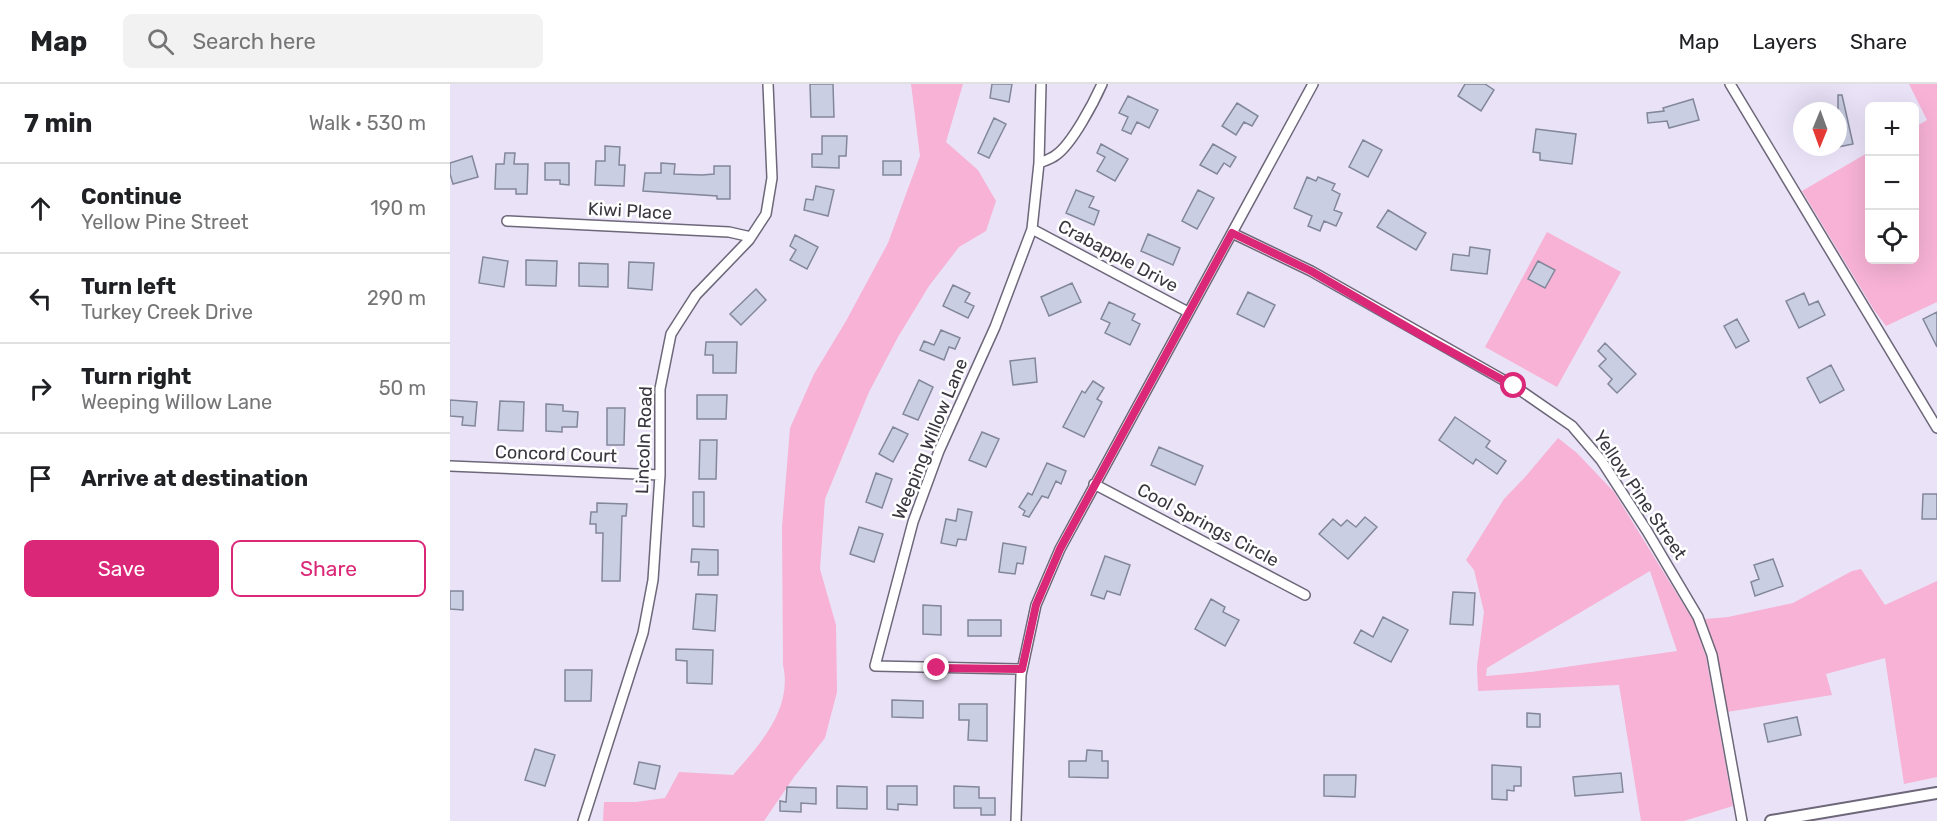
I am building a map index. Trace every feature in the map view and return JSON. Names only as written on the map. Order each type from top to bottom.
[{"type":"street","name":"Lincoln Road","points":[[583,821],[643,633],[653,580],[660,475],[660,389],[672,334],[696,294],[751,237],[766,214],[772,178],[768,84]]},
{"type":"street","name":"Weeping Willow Lane","points":[[1022,669],[875,666],[913,522],[939,451],[995,327],[1032,229],[1039,164],[1041,84]]},
{"type":"street","points":[[1039,164],[1062,150],[1091,108],[1102,84]]},
{"type":"street","points":[[1016,821],[1022,669],[1036,605],[1060,549],[1094,484],[1313,84]]},
{"type":"street","points":[[1730,84],[1937,428]]},
{"type":"street","name":"Kiwi Place","points":[[507,221],[729,232],[751,237]]},
{"type":"street","name":"Crabapple Drive","points":[[1032,229],[1188,312]]},
{"type":"street","name":"Yellow Pine Street","points":[[1232,233],[1311,271],[1514,386],[1572,426],[1606,468],[1698,617],[1712,655],[1742,821]]},
{"type":"street","name":"Concord Court","points":[[450,466],[660,475]]},
{"type":"street","name":"Cool Springs Circle","points":[[1094,484],[1305,595]]},
{"type":"street","points":[[1772,821],[1937,793]]},
{"type":"shaded area","points":[[911,84],[963,84],[946,142],[978,170],[996,201],[986,231],[959,247],[929,286],[898,337],[869,392],[825,499],[820,569],[836,625],[837,692],[825,738],[794,777],[764,821],[603,821],[604,802],[636,802],[665,798],[679,772],[733,775],[754,751],[779,711],[785,681],[782,527],[790,428],[814,374],[888,243],[920,156]]},
{"type":"shaded area","points":[[1909,84],[1937,84],[1937,302],[1886,326],[1802,191],[1865,154],[1865,264],[1919,264],[1919,125],[1927,120]]},
{"type":"shaded area","points":[[1547,232],[1621,272],[1557,387],[1485,347]]},
{"type":"shaded area","points":[[1558,438],[1577,453],[1614,492],[1693,620],[1706,657],[1733,806],[1684,821],[1641,821],[1619,685],[1478,691],[1477,666],[1484,612],[1474,570],[1466,560],[1504,499]],"holes":[[[1650,571],[1677,651],[1531,672],[1486,676],[1487,668]]]},
{"type":"shaded area","points":[[1861,569],[1885,605],[1937,581],[1937,777],[1904,784],[1885,658],[1826,674],[1832,695],[1727,712],[1717,654],[1705,619],[1728,617],[1793,603],[1852,571]]},
{"type":"building","points":[[810,84],[833,84],[834,117],[811,117]]},
{"type":"building","points":[[992,84],[1012,84],[1009,102],[990,98]]},
{"type":"building","points":[[1465,84],[1485,84],[1494,90],[1481,111],[1458,96]]},
{"type":"building","points":[[1838,95],[1842,95],[1844,102],[1838,102]]},
{"type":"building","points":[[1128,96],[1158,110],[1149,128],[1137,122],[1131,134],[1122,130],[1128,117],[1119,113]]},
{"type":"building","points":[[1693,99],[1699,120],[1669,128],[1667,121],[1648,123],[1647,113],[1664,111],[1663,108]]},
{"type":"building","points":[[1237,103],[1258,116],[1252,126],[1244,122],[1236,135],[1222,126]]},
{"type":"building","points":[[1847,117],[1853,144],[1847,145]]},
{"type":"building","points":[[994,118],[1006,124],[989,158],[978,153]]},
{"type":"building","points":[[1536,129],[1576,134],[1572,164],[1540,160],[1540,153],[1533,152]]},
{"type":"building","points":[[822,136],[847,136],[846,156],[839,156],[839,168],[812,167],[812,154],[822,154]]},
{"type":"building","points":[[1363,140],[1382,150],[1368,177],[1349,167]]},
{"type":"building","points":[[1101,144],[1128,159],[1115,181],[1097,171],[1105,157],[1097,153]]},
{"type":"building","points":[[1213,144],[1236,157],[1230,167],[1224,163],[1217,174],[1200,165]]},
{"type":"building","points":[[605,146],[620,147],[619,165],[625,165],[624,186],[595,185],[596,161],[605,161]]},
{"type":"building","points":[[505,153],[515,153],[514,164],[528,164],[527,194],[516,194],[516,189],[495,189],[496,164],[504,164]]},
{"type":"building","points":[[472,156],[478,177],[453,184],[450,163]]},
{"type":"building","points":[[883,161],[901,161],[901,175],[883,175]]},
{"type":"building","points":[[545,163],[569,163],[569,185],[560,184],[560,180],[545,180]]},
{"type":"building","points":[[661,163],[675,164],[674,174],[714,174],[714,166],[730,166],[730,199],[643,191],[645,173],[661,173]]},
{"type":"building","points":[[1307,177],[1316,181],[1318,177],[1335,184],[1332,190],[1340,194],[1334,210],[1342,213],[1336,226],[1324,221],[1320,231],[1308,226],[1312,216],[1294,208]]},
{"type":"building","points":[[816,186],[834,190],[828,216],[804,210],[806,199],[813,200]]},
{"type":"building","points":[[1076,190],[1094,197],[1089,207],[1099,211],[1094,225],[1066,213]]},
{"type":"building","points":[[1198,190],[1214,198],[1197,229],[1182,221]]},
{"type":"building","points":[[1388,210],[1426,233],[1416,250],[1377,227]]},
{"type":"building","points":[[1148,234],[1180,248],[1173,265],[1141,251]]},
{"type":"building","points":[[795,235],[818,247],[807,269],[790,260],[796,250],[790,246]]},
{"type":"building","points":[[1470,247],[1490,250],[1487,274],[1451,270],[1453,254],[1469,256]]},
{"type":"building","points":[[483,257],[508,261],[504,287],[479,283]]},
{"type":"building","points":[[526,260],[557,261],[556,286],[526,285]]},
{"type":"building","points":[[1538,261],[1555,270],[1545,288],[1528,279]]},
{"type":"building","points":[[629,262],[654,263],[652,290],[628,288]]},
{"type":"building","points":[[579,263],[608,264],[608,287],[579,286]]},
{"type":"building","points":[[1072,283],[1081,302],[1049,316],[1041,297]]},
{"type":"building","points":[[953,285],[970,293],[965,302],[974,306],[968,318],[943,306]]},
{"type":"building","points":[[756,289],[766,300],[741,325],[730,314]]},
{"type":"building","points":[[1248,292],[1275,305],[1264,327],[1237,314]]},
{"type":"building","points":[[1804,293],[1809,305],[1818,301],[1825,315],[1799,328],[1786,301]]},
{"type":"building","points":[[1109,302],[1135,314],[1132,320],[1140,324],[1130,345],[1105,333],[1110,323],[1101,319]]},
{"type":"building","points":[[1937,312],[1937,347],[1923,319]]},
{"type":"building","points":[[1737,319],[1749,341],[1736,348],[1724,326]]},
{"type":"building","points":[[941,330],[960,338],[955,349],[949,347],[944,360],[920,350],[924,341],[934,345]]},
{"type":"building","points":[[706,342],[737,342],[736,373],[713,373],[713,355],[705,355]]},
{"type":"building","points":[[1605,343],[1636,374],[1617,393],[1608,384],[1612,379],[1599,366],[1606,359],[1598,351]]},
{"type":"building","points":[[1035,358],[1037,382],[1013,385],[1010,361]]},
{"type":"building","points":[[1831,365],[1844,390],[1820,403],[1807,378]]},
{"type":"building","points":[[919,380],[933,387],[918,420],[903,414]]},
{"type":"building","points":[[1093,381],[1104,388],[1097,399],[1102,402],[1084,437],[1063,427],[1082,391],[1085,393]]},
{"type":"building","points":[[697,395],[727,395],[726,419],[697,419]]},
{"type":"building","points":[[450,400],[477,402],[475,426],[462,425],[463,417],[450,416]]},
{"type":"building","points":[[500,401],[524,402],[523,431],[498,430]]},
{"type":"building","points":[[546,404],[563,405],[563,411],[578,412],[577,427],[562,427],[562,432],[546,431]]},
{"type":"building","points":[[607,408],[625,408],[624,445],[607,445]]},
{"type":"building","points":[[1455,417],[1490,441],[1486,447],[1506,461],[1497,474],[1476,459],[1473,464],[1439,440]]},
{"type":"building","points":[[893,427],[908,434],[893,462],[879,454]]},
{"type":"building","points":[[982,432],[999,439],[986,467],[969,460]]},
{"type":"building","points":[[700,440],[717,440],[716,479],[699,479]]},
{"type":"building","points":[[1159,447],[1203,466],[1195,485],[1151,465]]},
{"type":"building","points":[[1047,463],[1066,471],[1061,484],[1056,481],[1048,498],[1042,496],[1029,517],[1023,515],[1025,511],[1019,507],[1028,493],[1032,495]]},
{"type":"building","points":[[876,473],[892,479],[882,508],[866,502]]},
{"type":"building","points":[[693,492],[704,492],[704,527],[693,526]]},
{"type":"building","points":[[1923,494],[1937,494],[1937,519],[1922,519]]},
{"type":"building","points":[[597,503],[627,504],[626,516],[622,516],[620,581],[602,581],[603,533],[596,533],[596,524],[590,524],[591,512],[597,512]]},
{"type":"building","points":[[958,509],[972,512],[966,540],[958,539],[956,546],[941,543],[946,519],[956,521]]},
{"type":"building","points":[[1365,517],[1377,527],[1348,559],[1319,534],[1333,519],[1341,526],[1347,520],[1356,527]]},
{"type":"building","points":[[859,527],[883,534],[874,562],[850,554]]},
{"type":"building","points":[[1003,543],[1026,547],[1023,564],[1017,563],[1015,574],[999,572]]},
{"type":"building","points":[[692,549],[718,550],[718,575],[698,575],[699,562],[691,562]]},
{"type":"building","points":[[1105,556],[1130,565],[1120,595],[1107,591],[1104,599],[1091,595]]},
{"type":"building","points":[[1773,559],[1783,586],[1755,596],[1751,582],[1759,579],[1754,565]]},
{"type":"building","points":[[450,591],[463,591],[463,610],[450,609]]},
{"type":"building","points":[[1453,592],[1475,593],[1473,625],[1450,624]]},
{"type":"building","points":[[696,594],[717,595],[715,631],[693,629]]},
{"type":"building","points":[[1211,599],[1225,607],[1223,612],[1239,620],[1225,646],[1195,629]]},
{"type":"building","points":[[923,605],[941,606],[941,635],[923,634]]},
{"type":"building","points":[[1383,617],[1408,630],[1391,662],[1354,643],[1361,630],[1373,637]]},
{"type":"building","points":[[968,620],[1001,620],[1001,636],[968,636]]},
{"type":"building","points":[[676,649],[713,650],[712,684],[687,683],[687,661],[676,660]]},
{"type":"building","points":[[565,670],[592,670],[591,701],[565,701]]},
{"type":"building","points":[[892,700],[923,701],[923,718],[892,717]]},
{"type":"building","points":[[959,704],[987,704],[987,741],[968,740],[969,720],[959,720]]},
{"type":"building","points":[[1527,713],[1540,714],[1540,727],[1527,727]]},
{"type":"building","points":[[1797,717],[1801,735],[1768,742],[1764,724]]},
{"type":"building","points":[[535,749],[555,755],[545,786],[525,780]]},
{"type":"building","points":[[1087,750],[1102,751],[1102,761],[1108,761],[1108,778],[1069,777],[1069,761],[1086,761]]},
{"type":"building","points":[[639,762],[660,766],[655,789],[634,784]]},
{"type":"building","points":[[1492,765],[1521,767],[1521,786],[1514,786],[1514,791],[1507,790],[1507,800],[1492,799]]},
{"type":"building","points":[[1621,773],[1623,792],[1575,796],[1573,777]]},
{"type":"building","points":[[1324,775],[1356,775],[1355,797],[1324,796]]},
{"type":"building","points":[[837,786],[867,787],[867,809],[837,808]]},
{"type":"building","points":[[887,786],[917,786],[917,805],[898,804],[898,810],[887,809]]},
{"type":"building","points":[[954,786],[979,787],[979,798],[995,798],[995,815],[981,815],[981,808],[954,808]]},
{"type":"building","points":[[787,787],[816,788],[816,804],[801,803],[801,812],[780,811],[780,801],[786,802]]},
{"type":"route","points":[[937,668],[1022,669],[1036,605],[1060,549],[1232,233],[1311,271],[1514,386]]}]
